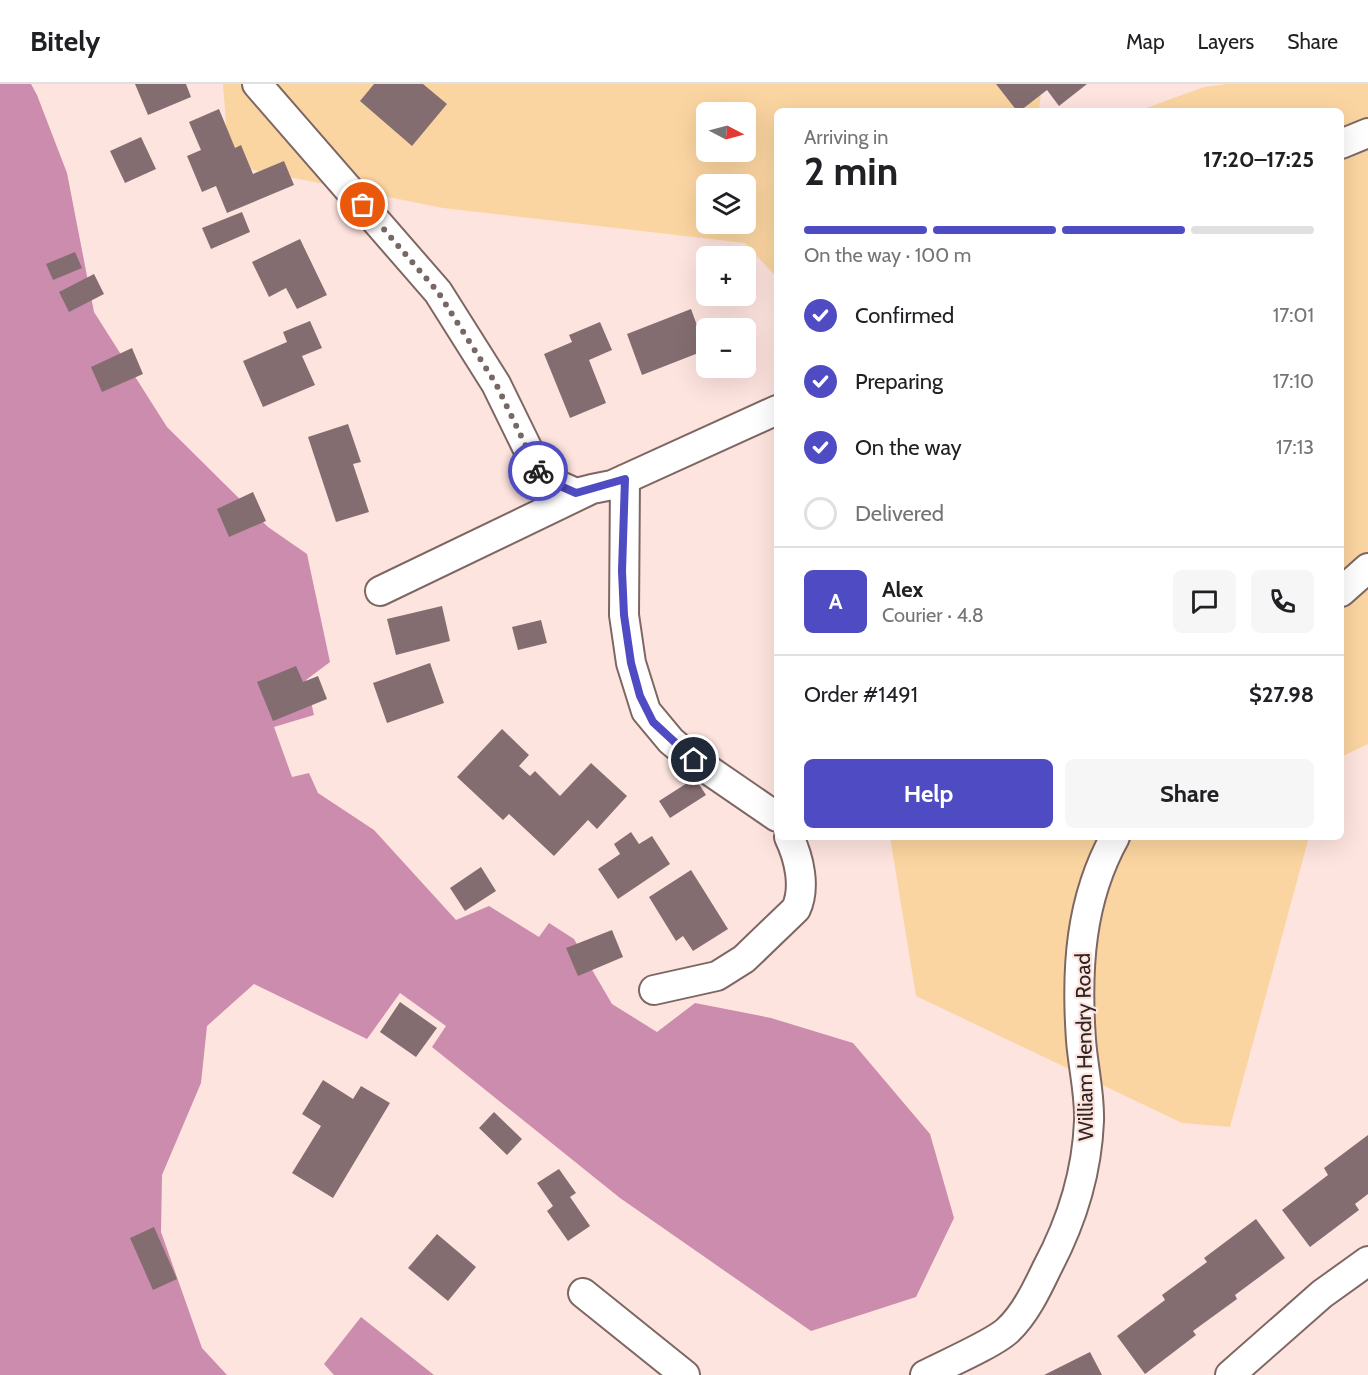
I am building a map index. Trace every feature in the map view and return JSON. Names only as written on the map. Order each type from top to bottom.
[{"type":"street","points":[[257,84],[438,292],[496,384],[542,478],[576,493],[592,489],[625,479],[774,411]]},
{"type":"street","points":[[1344,143],[1368,134]]},
{"type":"street","points":[[625,479],[624,615],[631,663],[646,711],[671,741],[774,815]]},
{"type":"street","points":[[380,591],[592,489]]},
{"type":"street","points":[[1344,589],[1368,568]]},
{"type":"street","points":[[654,990],[717,976],[744,960],[796,909],[801,898],[800,869],[790,840]]},
{"type":"street","name":"William Hendry Road","points":[[924,1375],[1008,1330],[1028,1303],[1066,1232],[1086,1155],[1089,1120],[1079,978],[1082,928],[1097,874],[1114,840]]},
{"type":"street","points":[[1230,1375],[1322,1294],[1368,1261]]},
{"type":"street","points":[[583,1293],[685,1375]]},
{"type":"shaded area","points":[[0,84],[31,84],[37,95],[67,173],[94,312],[167,427],[268,527],[307,554],[330,662],[306,680],[314,715],[274,727],[292,777],[309,773],[318,793],[374,830],[456,920],[489,906],[539,937],[549,923],[574,939],[612,1004],[657,1032],[695,1003],[771,1018],[853,1043],[930,1134],[954,1218],[916,1297],[811,1331],[620,1198],[432,1047],[446,1026],[400,993],[367,1039],[254,984],[207,1026],[201,1083],[162,1175],[161,1232],[202,1348],[227,1375],[0,1375]]},
{"type":"shaded area","points":[[223,84],[1042,84],[1039,108],[774,108],[774,275],[756,255],[756,246],[748,246],[745,243],[443,208],[229,165]]},
{"type":"shaded area","points":[[1227,84],[1368,84],[1368,744],[1344,756],[1344,108],[1146,108],[1204,87]]},
{"type":"shaded area","points":[[890,840],[1308,840],[1230,1127],[1182,1123],[916,996]]},
{"type":"shaded area","points":[[361,1317],[434,1375],[334,1375],[324,1364]]},
{"type":"building","points":[[135,84],[186,84],[191,97],[148,115]]},
{"type":"building","points":[[374,84],[423,84],[447,104],[412,146],[360,101]]},
{"type":"building","points":[[996,84],[1087,84],[1059,106],[1047,90],[1024,108],[1015,108]]},
{"type":"building","points":[[219,109],[235,148],[241,145],[253,174],[284,161],[294,185],[227,213],[216,186],[202,192],[187,156],[201,150],[189,122]]},
{"type":"building","points":[[141,137],[156,169],[125,183],[110,151]]},
{"type":"building","points":[[242,212],[250,232],[211,249],[202,228]]},
{"type":"building","points":[[300,239],[327,295],[297,309],[286,288],[269,297],[252,262]]},
{"type":"building","points":[[75,252],[82,268],[53,280],[46,264]]},
{"type":"building","points":[[94,274],[104,294],[69,312],[59,292]]},
{"type":"building","points":[[691,309],[696,323],[696,354],[642,375],[627,334]]},
{"type":"building","points":[[310,321],[322,348],[302,356],[315,385],[263,407],[243,361],[287,342],[283,332]]},
{"type":"building","points":[[600,322],[612,350],[589,360],[606,403],[570,418],[544,354],[572,342],[569,335]]},
{"type":"building","points":[[132,348],[143,374],[102,392],[91,367]]},
{"type":"building","points":[[348,424],[361,462],[353,464],[369,512],[336,522],[308,437]]},
{"type":"building","points":[[253,492],[266,521],[229,537],[217,509]]},
{"type":"building","points":[[442,606],[450,641],[396,655],[387,619]]},
{"type":"building","points":[[541,620],[547,643],[518,650],[512,627]]},
{"type":"building","points":[[430,663],[444,703],[387,723],[373,683]]},
{"type":"building","points":[[296,666],[303,682],[318,676],[327,699],[273,721],[257,682]]},
{"type":"building","points":[[502,729],[529,755],[519,766],[530,776],[535,771],[560,796],[591,763],[627,796],[597,829],[588,820],[554,856],[509,814],[503,820],[457,777]]},
{"type":"building","points":[[695,778],[706,795],[670,818],[659,801]]},
{"type":"building","points":[[631,832],[639,844],[652,836],[670,864],[618,899],[598,869],[620,854],[614,844]]},
{"type":"building","points":[[481,867],[496,891],[465,911],[450,888]]},
{"type":"building","points":[[691,870],[728,929],[693,951],[683,936],[676,941],[649,897]]},
{"type":"building","points":[[612,930],[623,957],[578,976],[566,948]]},
{"type":"building","points":[[400,1002],[437,1028],[416,1057],[380,1032]]},
{"type":"building","points":[[323,1080],[353,1099],[361,1086],[390,1103],[333,1198],[292,1173],[321,1126],[302,1114]]},
{"type":"building","points":[[494,1112],[522,1139],[507,1155],[479,1128]]},
{"type":"building","points":[[1368,1135],[1368,1194],[1355,1204],[1359,1210],[1310,1247],[1282,1210],[1328,1175],[1324,1168]]},
{"type":"building","points":[[559,1169],[576,1193],[570,1197],[590,1226],[568,1241],[547,1211],[553,1206],[537,1183]]},
{"type":"building","points":[[1256,1219],[1285,1258],[1235,1295],[1237,1299],[1193,1331],[1196,1335],[1145,1374],[1117,1336],[1165,1300],[1162,1295],[1207,1262],[1204,1258]]},
{"type":"building","points":[[154,1227],[177,1279],[153,1290],[130,1238]]},
{"type":"building","points":[[437,1234],[476,1267],[448,1301],[408,1268]]},
{"type":"building","points":[[1090,1352],[1102,1375],[1044,1375]]},
{"type":"way so far","points":[[363,205],[438,292],[496,384],[538,471]]},
{"type":"route","points":[[538,471],[542,478],[576,493],[612,485],[625,479],[622,571],[624,615],[631,663],[640,696],[653,722],[694,760]]}]
